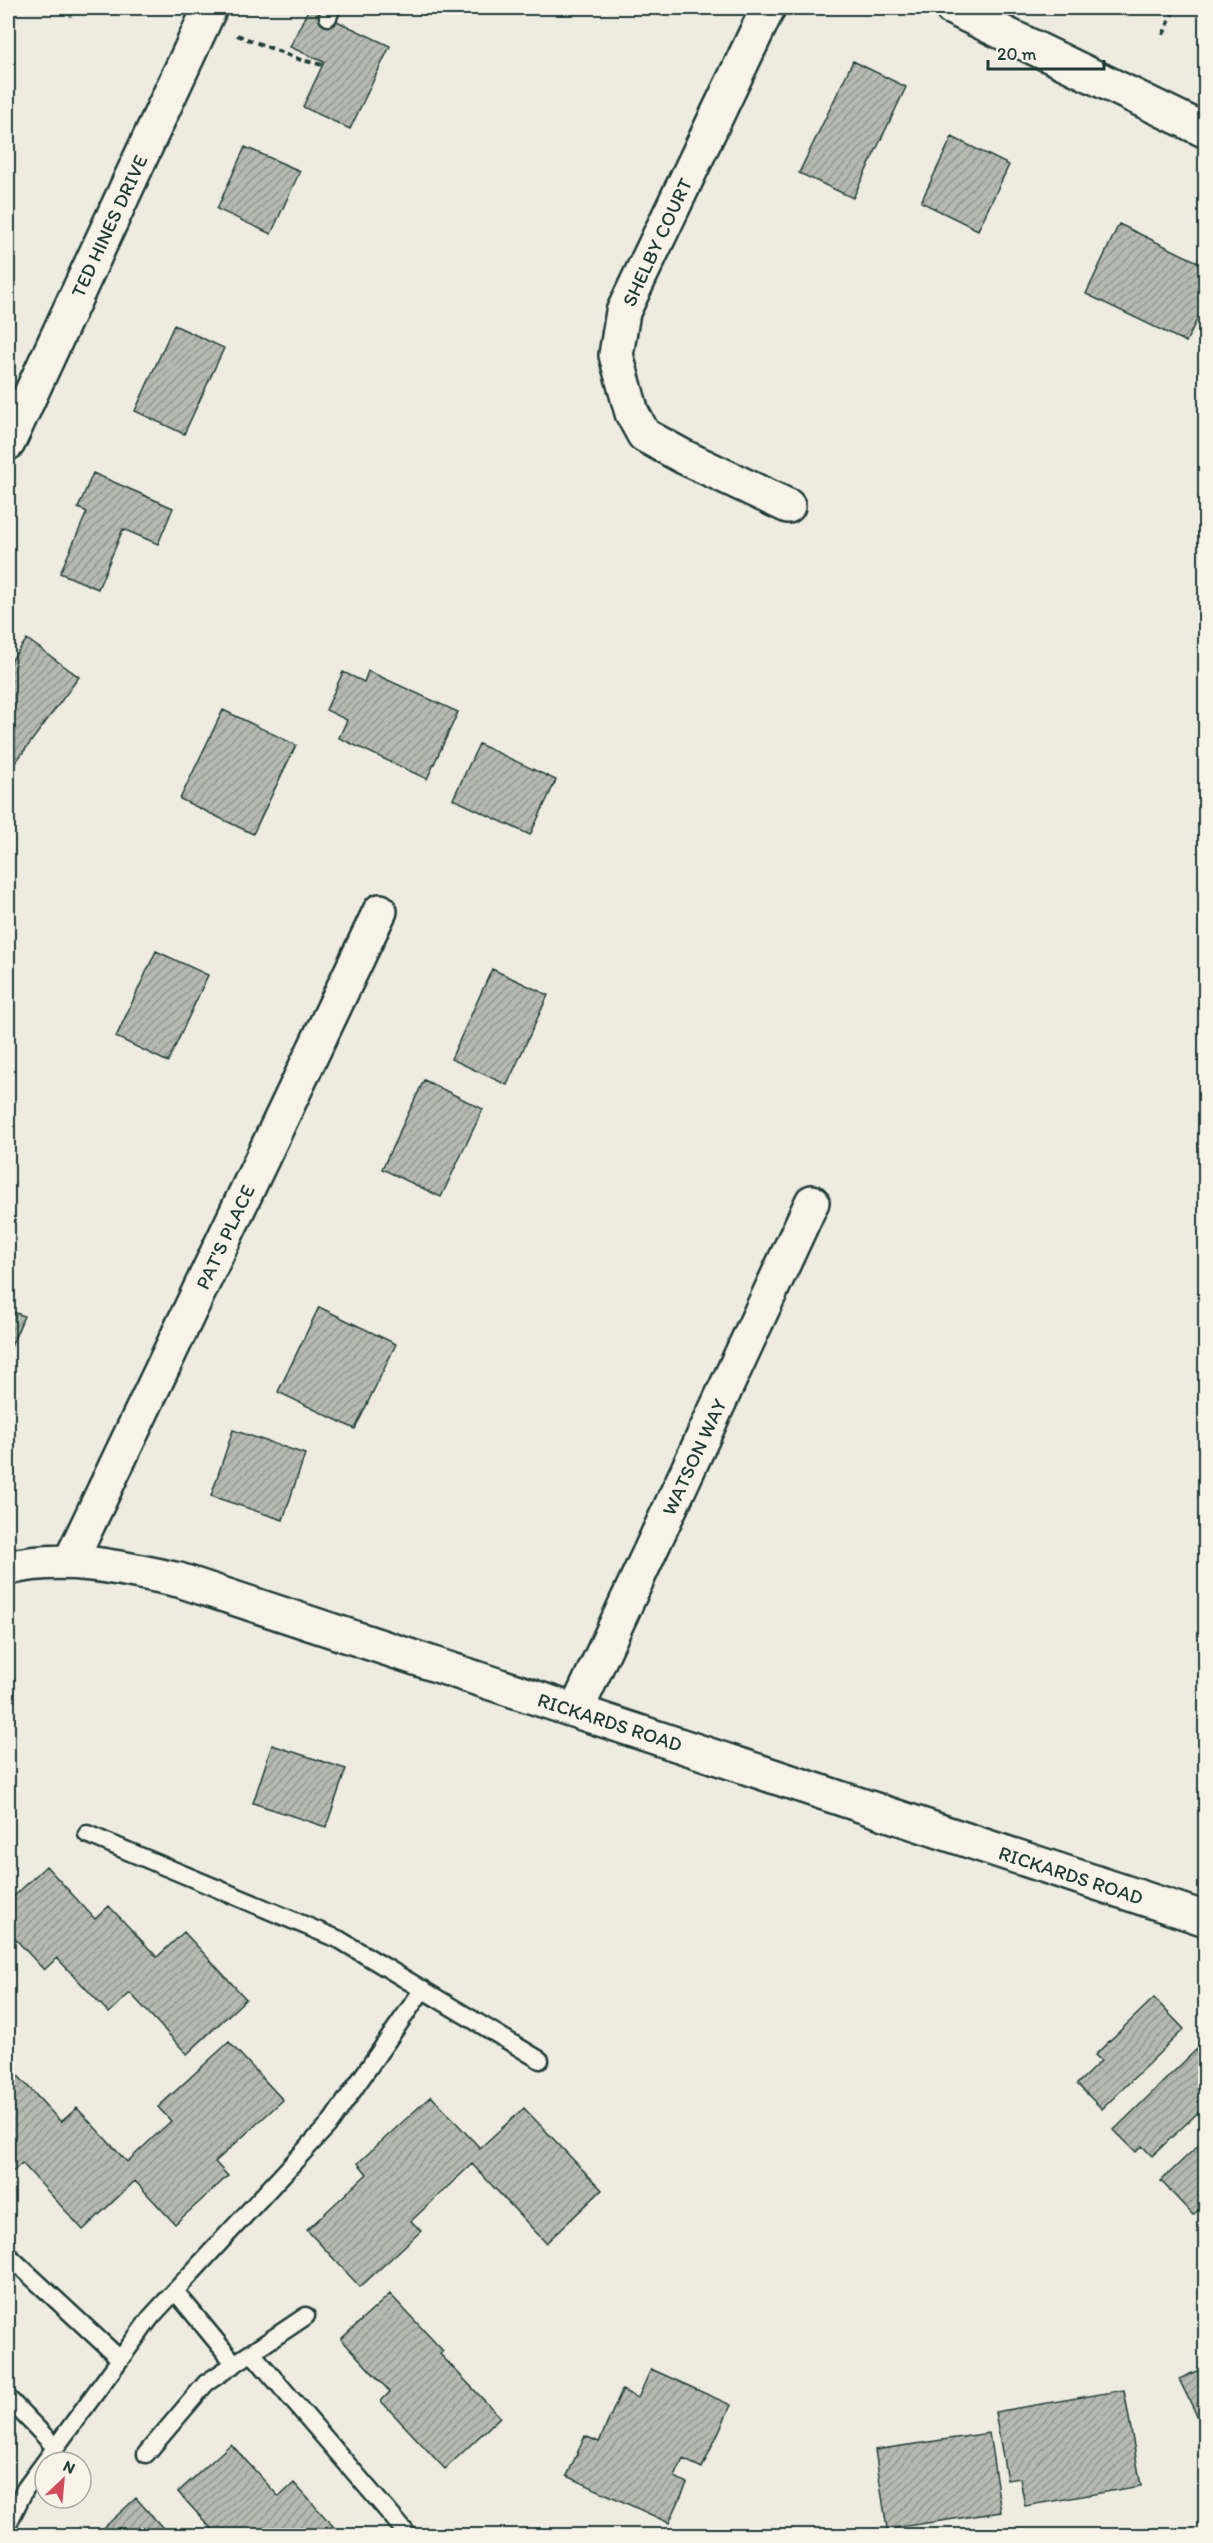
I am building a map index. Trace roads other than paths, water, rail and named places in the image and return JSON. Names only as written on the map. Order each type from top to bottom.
[{"type":"street","name":"SHELBY COURT","points":[[768,8],[623,312],[616,354],[632,413],[644,435],[684,457],[788,506]]},
{"type":"street","points":[[952,8],[1206,130]]},
{"type":"street","name":"TED HINES DRIVE","points":[[8,443],[206,15]]},
{"type":"street","name":"PAT'S PLACE","points":[[70,1562],[380,911]]},
{"type":"street","name":"WATSON WAY","points":[[576,1711],[812,1202]]},
{"type":"street","name":"RICKARDS ROAD","points":[[8,1568],[23,1564],[70,1562],[111,1565],[179,1580],[1206,1919]]},
{"type":"lane","points":[[87,1834],[340,1940],[540,2061]]},
{"type":"lane","points":[[8,2524],[25,2489],[151,2317],[331,2122],[423,1989]]},
{"type":"lane","points":[[8,2255],[120,2359]]},
{"type":"lane","points":[[175,2291],[235,2364]]},
{"type":"lane","points":[[146,2454],[206,2384],[306,2316]]},
{"type":"lane","points":[[252,2353],[410,2535]]},
{"type":"lane","points":[[8,2398],[56,2448]]}]
